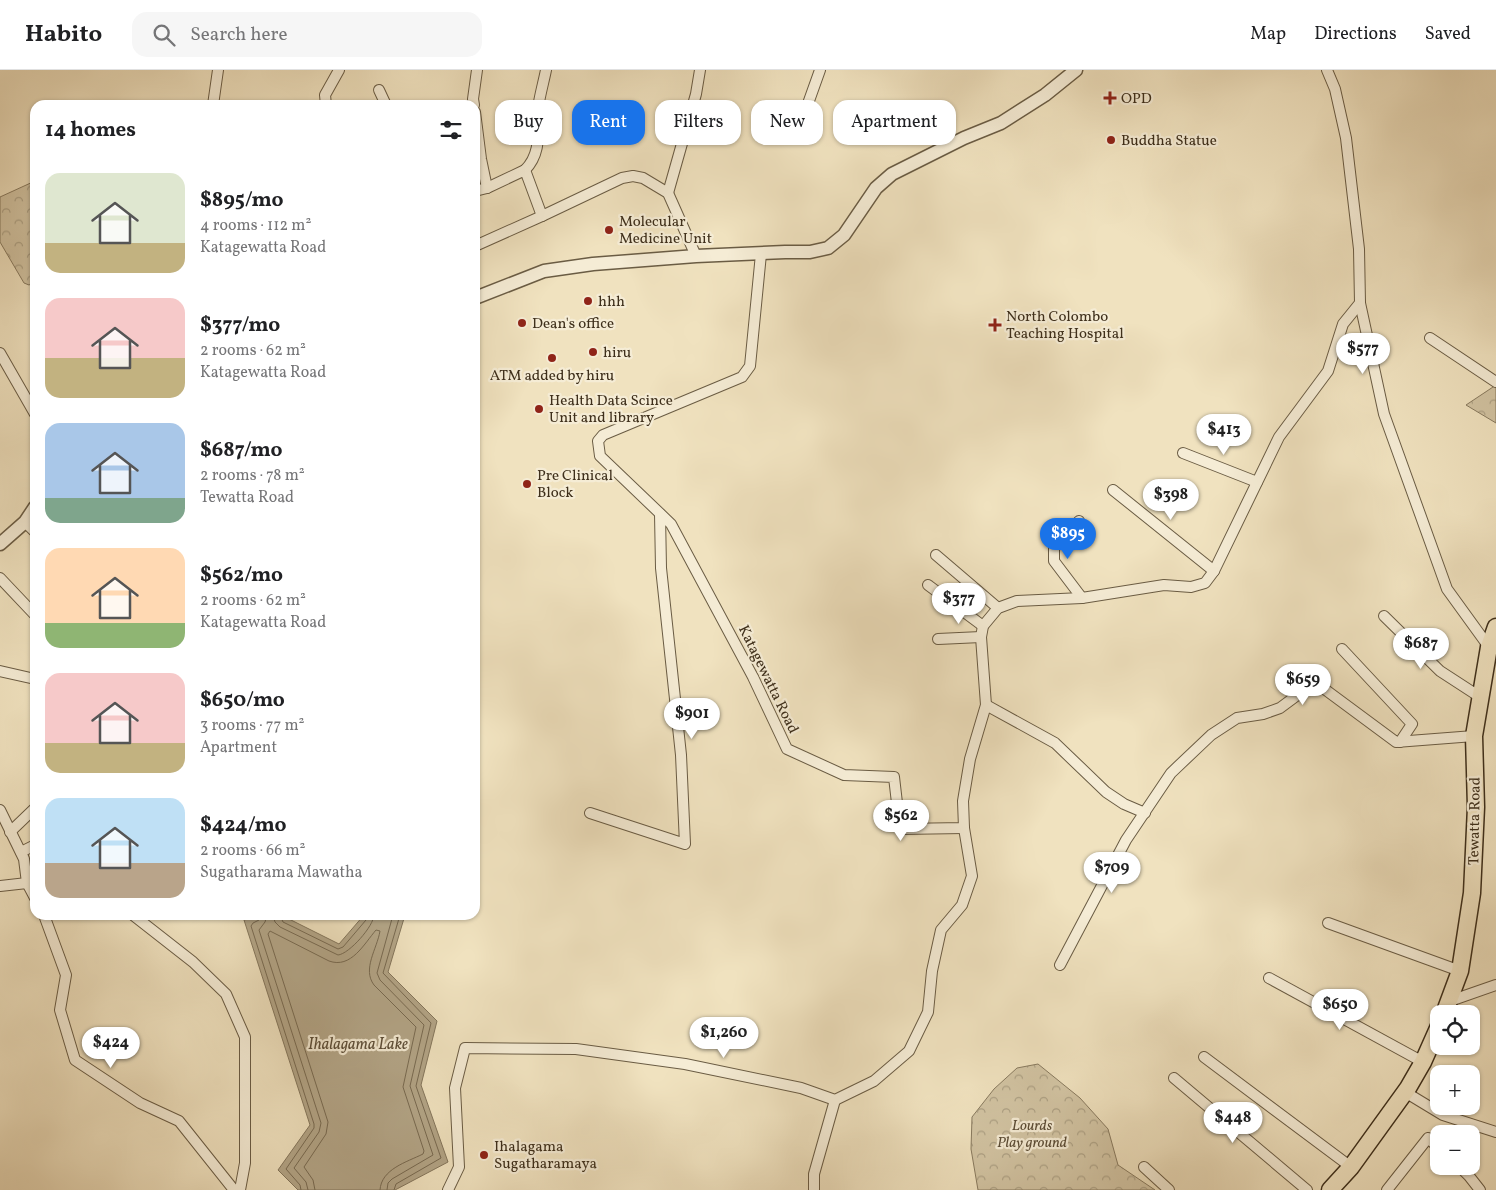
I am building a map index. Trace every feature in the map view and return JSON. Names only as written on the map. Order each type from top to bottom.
[{"type":"main road","name":"Tewatta Road","points":[[1448,1005],[1460,971],[1472,894],[1476,807],[1474,736],[1489,647],[1496,627]]},
{"type":"main road","points":[[1330,1190],[1351,1167],[1405,1092],[1430,1046]]},
{"type":"street","points":[[213,100],[218,70]]},
{"type":"street","points":[[326,100],[325,95],[339,70]]},
{"type":"street","points":[[473,100],[477,70]]},
{"type":"street","points":[[480,190],[525,170],[533,162],[537,153],[539,103],[546,70]]},
{"type":"street","points":[[668,193],[696,94],[700,70]]},
{"type":"street","points":[[809,100],[820,70]]},
{"type":"street","points":[[480,296],[544,271],[593,264],[696,256],[810,252],[828,248],[844,235],[876,188],[892,174],[964,138],[1001,123],[1045,95],[1076,70]]},
{"type":"street","points":[[1327,70],[1335,89],[1346,138],[1359,250],[1360,302],[1384,414],[1447,589],[1489,647]]},
{"type":"street","points":[[379,90],[384,100]]},
{"type":"street","points":[[480,145],[487,188]]},
{"type":"street","points":[[525,170],[542,216]]},
{"type":"street","points":[[480,244],[622,178],[633,176],[643,178],[668,193],[696,256]]},
{"type":"street","name":"Katagewatta Road","points":[[761,254],[750,366],[742,377],[603,436],[598,441],[600,456],[672,524],[753,677],[787,749],[844,775],[894,777],[900,829],[964,828]]},
{"type":"street","points":[[448,1190],[459,1167],[455,1088],[465,1048],[576,1050],[685,1064],[801,1088],[835,1100],[874,1081],[909,1051],[928,1012],[932,972],[941,930],[962,905],[972,876],[964,828],[963,801],[970,759],[986,705],[981,637],[983,626],[998,608],[1017,601],[1082,598],[1164,585],[1191,587],[1205,583],[1214,571],[1279,437],[1328,371],[1343,324],[1360,302]]},
{"type":"street","points":[[1430,338],[1496,382]]},
{"type":"street","points":[[0,353],[30,405]]},
{"type":"street","points":[[1183,453],[1257,482]]},
{"type":"street","points":[[1113,490],[1214,571]]},
{"type":"street","points":[[0,544],[25,522],[30,514]]},
{"type":"street","points":[[590,813],[685,844],[680,755],[661,568],[660,514]]},
{"type":"street","points":[[1079,521],[1054,548],[1054,561],[1082,598]]},
{"type":"street","points":[[25,522],[30,527]]},
{"type":"street","points":[[936,555],[998,608]]},
{"type":"street","points":[[0,578],[30,610]]},
{"type":"street","points":[[928,585],[983,626]]},
{"type":"street","points":[[1384,616],[1440,671],[1480,697]]},
{"type":"street","points":[[938,639],[981,637]]},
{"type":"street","points":[[1342,649],[1412,724],[1400,742]]},
{"type":"street","points":[[0,672],[30,678]]},
{"type":"street","points":[[1060,965],[1126,840],[1171,773],[1211,735],[1237,718],[1264,714],[1280,708],[1315,682],[1396,742],[1474,736]]},
{"type":"street","points":[[986,705],[1054,743],[1106,792],[1124,804],[1145,813]]},
{"type":"street","points":[[0,810],[24,859],[30,880]]},
{"type":"street","points":[[10,832],[30,813]]},
{"type":"street","points":[[20,852],[30,847]]},
{"type":"street","points":[[0,886],[30,884]]},
{"type":"street","points":[[46,920],[66,975],[60,1010],[76,1060],[140,1103],[179,1121],[234,1190]]},
{"type":"street","points":[[139,920],[193,962],[226,994],[245,1037],[245,1163],[240,1190]]},
{"type":"street","points":[[1328,923],[1460,971]]},
{"type":"street","points":[[1269,978],[1423,1062]]},
{"type":"street","points":[[1451,1005],[1496,985]]},
{"type":"street","points":[[1204,1057],[1351,1167]]},
{"type":"street","points":[[1174,1078],[1308,1190]]},
{"type":"street","points":[[1405,1092],[1443,1115],[1496,1132]]},
{"type":"street","points":[[814,1190],[814,1174],[835,1100]]},
{"type":"street","points":[[1387,1190],[1428,1138],[1430,1140]]},
{"type":"street","points":[[1144,1167],[1169,1190]]},
{"type":"street","points":[[1468,1175],[1480,1190]]},
{"type":"green space","points":[[30,183],[29,285],[24,283],[0,242],[0,197]]},
{"type":"green space","points":[[1496,385],[1496,423],[1466,405]]},
{"type":"green space","name":"Lourds Play ground","points":[[1038,1064],[1080,1098],[1108,1129],[1118,1165],[1155,1190],[978,1190],[971,1149],[972,1117],[994,1089],[1017,1068]]},
{"type":"water","name":"Ihalagama Lake","points":[[244,920],[291,920],[339,944],[360,920],[404,920],[388,972],[437,1021],[421,1085],[448,1162],[395,1190],[298,1190],[278,1170],[310,1125]]},
{"type":"place","name":"OPD","points":[[1110,98]]},
{"type":"place","name":"Buddha Statue","points":[[1111,140]]},
{"type":"place","name":"Molecular Medicine Unit","points":[[609,230]]},
{"type":"place","name":"hhh","points":[[588,301]]},
{"type":"place","name":"Dean's office","points":[[522,323]]},
{"type":"place","name":"North Colombo Teaching Hospital","points":[[995,325]]},
{"type":"place","name":"hiru","points":[[593,352]]},
{"type":"place","name":"ATM added by hiru","points":[[552,358]]},
{"type":"place","name":"Health Data Scince Unit and library","points":[[539,409]]},
{"type":"place","name":"Pre Clinical Block","points":[[527,484]]},
{"type":"place","name":"Ihalagama Sugatharamaya","points":[[484,1155]]}]
